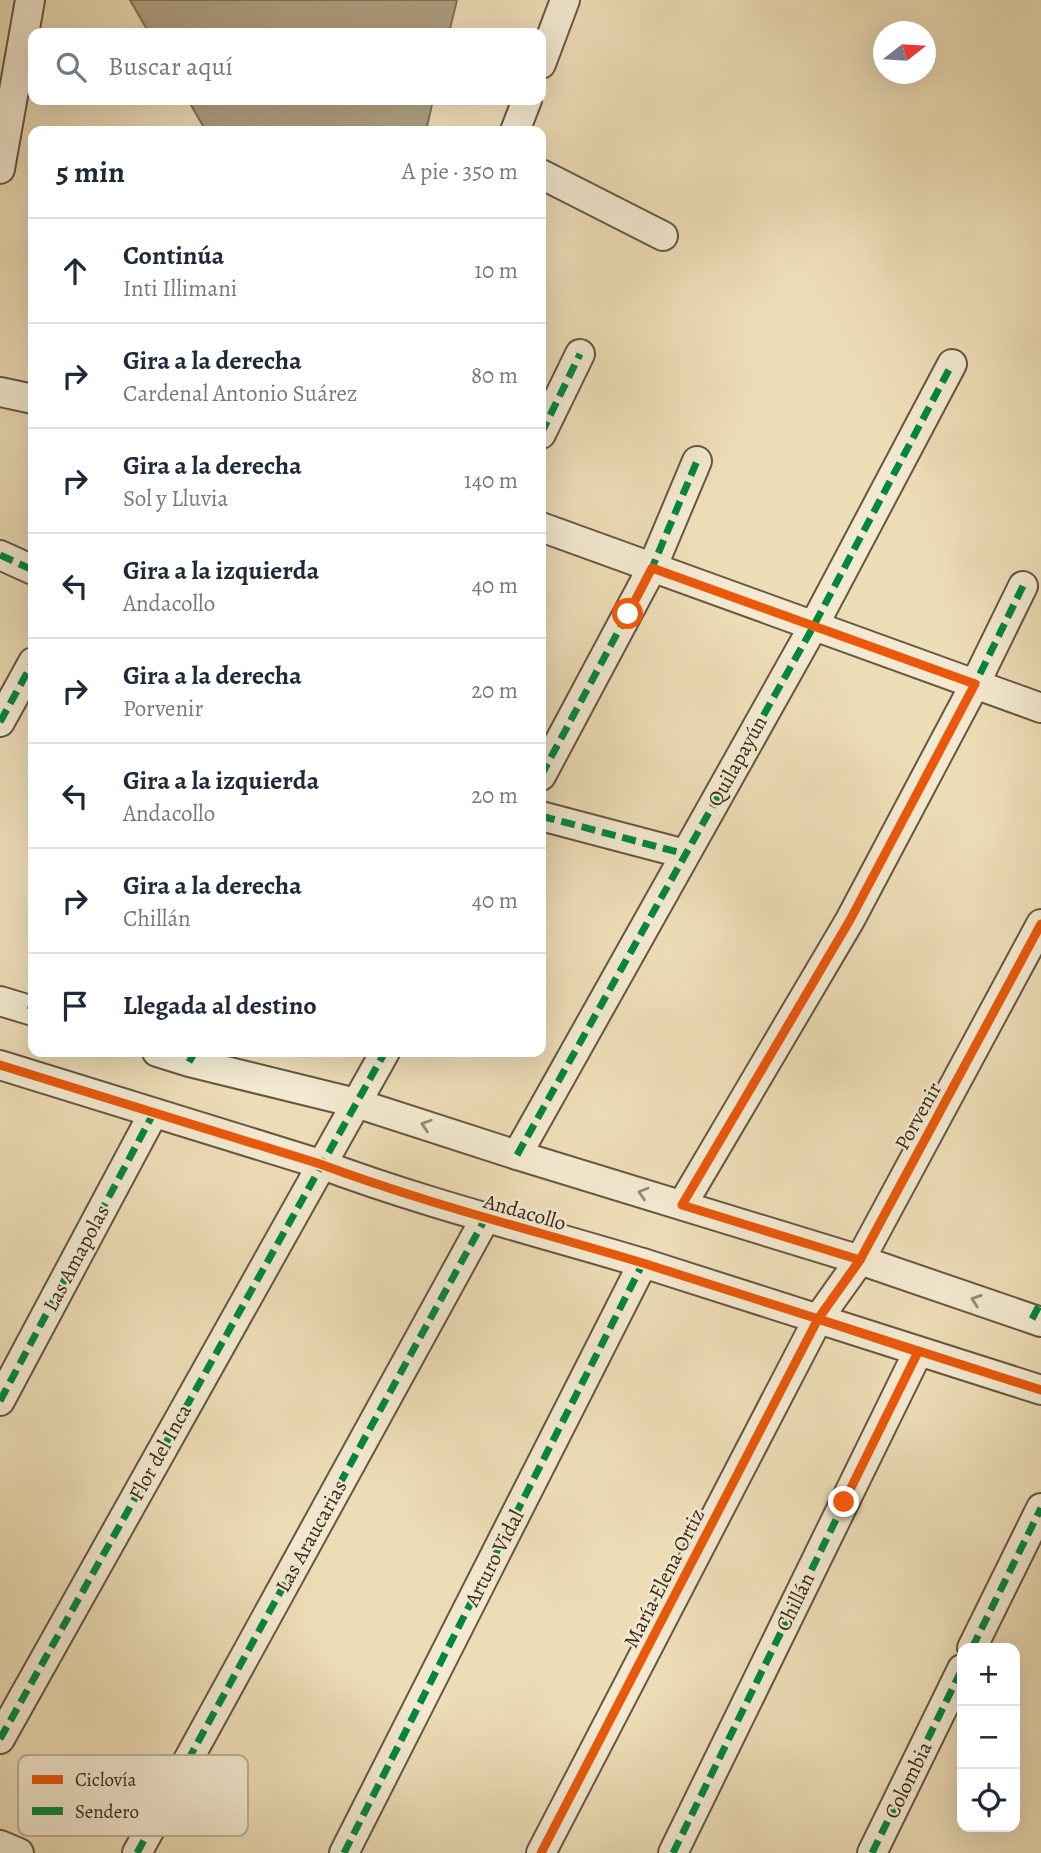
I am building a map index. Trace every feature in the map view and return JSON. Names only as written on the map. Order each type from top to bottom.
[{"type":"street","points":[[0,169],[11,44],[30,0]]},
{"type":"street","points":[[546,51],[565,0]]},
{"type":"street","points":[[517,126],[525,105]]},
{"type":"street","points":[[546,177],[663,236]]},
{"type":"street","points":[[546,424],[580,354]]},
{"type":"street","name":"Quilapayún","points":[[517,1155],[813,627],[952,364]]},
{"type":"street","points":[[0,392],[28,398]]},
{"type":"street","points":[[546,767],[652,568],[697,461]]},
{"type":"street","points":[[546,529],[1041,708]]},
{"type":"street","points":[[0,555],[28,568]]},
{"type":"street","points":[[682,1205],[850,920],[975,684],[1023,586]]},
{"type":"street","points":[[0,722],[28,671]]},
{"type":"street","points":[[546,817],[685,854]]},
{"type":"street","name":"Porvenir","points":[[818,1319],[860,1260],[1041,924]]},
{"type":"street","points":[[0,1001],[28,1007]]},
{"type":"street","points":[[192,1057],[356,1103],[1038,1314]]},
{"type":"street","name":"Flor del Inca","points":[[0,1739],[382,1057]]},
{"type":"street","name":"Andacollo","points":[[0,1065],[320,1164],[485,1219],[643,1263],[1041,1390]]},
{"type":"street","name":"Las Amapolas","points":[[0,1401],[153,1114]]},
{"type":"street","name":"Las Araucarias","points":[[191,1755],[485,1219]]},
{"type":"street","name":"Arturo Vidal","points":[[344,1853],[643,1263]]},
{"type":"street","name":"María Elena Ortiz","points":[[541,1853],[818,1319]]},
{"type":"street","name":"Chillán","points":[[673,1853],[918,1352]]},
{"type":"street","points":[[974,1643],[1041,1508]]},
{"type":"street","name":"Colombia","points":[[872,1853],[957,1679]]},
{"type":"street","name":"Las Araucarias","points":[[137,1853],[146,1836]]},
{"type":"street","points":[[0,1845],[19,1853]]},
{"type":"shaded area","points":[[130,0],[457,0],[450,28],[146,28]]},
{"type":"shaded area","points":[[191,105],[432,105],[427,126],[203,126]]},
{"type":"marked path","points":[[546,424],[580,354]]},
{"type":"marked path","points":[[517,1155],[813,627],[952,364]]},
{"type":"marked path","points":[[546,767],[652,568],[697,461]]},
{"type":"marked path","points":[[0,555],[28,568]]},
{"type":"marked path","points":[[682,1205],[850,920],[975,684],[1023,586]]},
{"type":"marked path","points":[[0,722],[28,671]]},
{"type":"marked path","points":[[546,817],[685,854]]},
{"type":"marked path","points":[[189,1062],[192,1057]]},
{"type":"marked path","points":[[0,1739],[382,1057]]},
{"type":"marked path","points":[[0,1401],[153,1114]]},
{"type":"marked path","points":[[191,1755],[485,1219]]},
{"type":"marked path","points":[[344,1853],[643,1263]]},
{"type":"marked path","points":[[1032,1319],[1041,1302]]},
{"type":"marked path","points":[[673,1853],[918,1352]]},
{"type":"marked path","points":[[974,1643],[1041,1508]]},
{"type":"marked path","points":[[872,1853],[957,1679]]},
{"type":"marked path","points":[[137,1853],[146,1836]]},
{"type":"cycle path","points":[[541,1853],[818,1319],[860,1260],[1041,924]]},
{"type":"cycle path","points":[[0,1065],[320,1164],[441,1205],[646,1264],[1041,1390]]},
{"type":"route","points":[[628,614],[652,568],[975,684],[850,920],[682,1205],[860,1260],[818,1319],[918,1352],[844,1502]]}]
